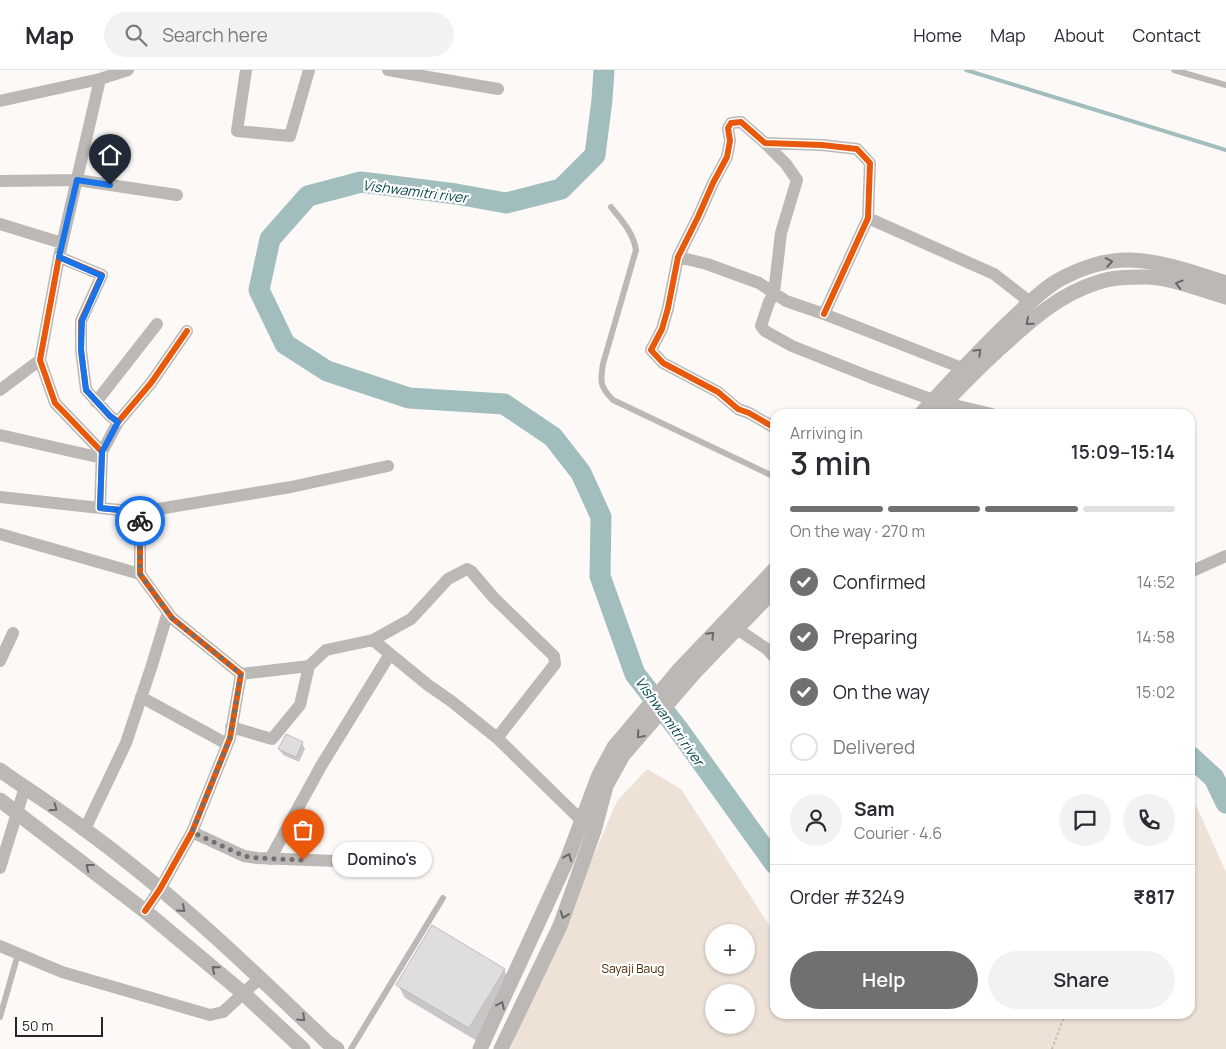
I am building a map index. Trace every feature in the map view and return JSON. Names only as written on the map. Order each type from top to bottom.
[{"type":"street","points":[[0,101],[100,79],[128,70]]},
{"type":"street","points":[[246,70],[237,131],[290,136],[309,70]]},
{"type":"street","points":[[388,70],[498,89]]},
{"type":"street","points":[[100,79],[59,257],[40,360],[55,403],[102,455]]},
{"type":"street","points":[[770,425],[749,413],[738,410],[718,392],[663,364],[651,350],[662,329],[678,256],[727,157],[730,140],[728,128],[731,123],[741,122],[766,143],[786,164],[797,180],[781,233],[774,294],[769,302],[761,326],[765,332],[792,346],[938,405],[962,409]]},
{"type":"street","points":[[766,143],[822,145],[857,150],[870,163],[868,218],[824,314]]},
{"type":"street","points":[[0,182],[77,180],[177,195]]},
{"type":"street","points":[[868,218],[994,274],[1030,302]]},
{"type":"street","points":[[0,224],[62,243]]},
{"type":"street","points":[[678,256],[707,264],[759,283],[786,301],[962,368]]},
{"type":"street","points":[[59,257],[102,276],[82,321],[81,350],[86,390],[118,422]]},
{"type":"street","points":[[938,405],[962,368],[1030,302],[1057,282],[1081,270],[1105,262],[1129,260],[1178,268],[1226,283]]},
{"type":"street","points":[[938,405],[1033,318],[1064,298],[1095,283],[1109,279],[1147,277],[1166,280],[1226,297]]},
{"type":"street","points":[[96,402],[157,324]]},
{"type":"street","points":[[100,508],[102,455],[118,422],[151,383],[187,331]]},
{"type":"street","points":[[0,390],[40,360]]},
{"type":"street","points":[[0,435],[102,455]]},
{"type":"street","points":[[0,497],[140,512],[291,487],[388,466]]},
{"type":"street","points":[[140,512],[140,574],[172,618],[241,674],[309,666]]},
{"type":"street","points":[[0,534],[140,574]]},
{"type":"street","points":[[1195,570],[1226,556]]},
{"type":"street","points":[[231,727],[272,739],[300,705],[309,666],[326,650],[373,640],[412,619],[448,579],[468,569],[494,598],[554,656],[555,664],[497,738]]},
{"type":"street","points":[[480,1049],[567,860],[599,775],[678,671],[770,573]]},
{"type":"street","points":[[501,1049],[560,926],[594,831],[618,751],[770,594]]},
{"type":"street","points":[[85,829],[126,742],[168,612]]},
{"type":"street","points":[[737,629],[770,653]]},
{"type":"street","points":[[0,661],[13,633]]},
{"type":"street","points":[[373,640],[497,738],[582,821]]},
{"type":"street","points":[[270,859],[321,766],[390,654]]},
{"type":"street","points":[[145,911],[160,889],[192,832],[227,744],[241,674]]},
{"type":"street","points":[[141,697],[227,744]]},
{"type":"street","points":[[0,770],[85,829],[160,889],[260,978],[327,1042],[337,1049]]},
{"type":"street","points":[[0,868],[25,788]]},
{"type":"street","points":[[0,800],[145,911],[243,993],[303,1049]]},
{"type":"street","points":[[192,832],[244,856],[270,859],[336,861]]},
{"type":"street","points":[[0,946],[62,972],[210,1014],[223,1012],[260,978]]},
{"type":"lane","points":[[1174,70],[1226,85]]},
{"type":"lane","points":[[611,207],[628,228],[634,239],[636,250],[603,364],[600,380],[604,391],[613,400],[770,475]]},
{"type":"lane","points":[[351,1049],[443,898]]},
{"type":"lane","points":[[0,1017],[18,954]]},
{"type":"path","points":[[1052,1049],[1063,1019]]},
{"type":"green space","name":"Sayaji Baug","points":[[647,769],[681,789],[770,926],[770,1019],[1195,1019],[1195,803],[1226,872],[1226,1049],[510,1049],[617,801]]},
{"type":"building","points":[[286,734],[303,742],[296,757],[278,749]]},
{"type":"building","points":[[432,925],[505,969],[469,1028],[396,985]]},
{"type":"waterway","name":"Vishwamitri river","points":[[604,70],[595,155],[561,189],[506,203],[456,194],[361,182],[308,196],[270,239],[259,290],[285,344],[327,371],[409,398],[504,404],[553,437],[581,473],[601,517],[600,576],[635,674],[678,729],[770,857]]},
{"type":"waterway","points":[[966,70],[1226,150]]},
{"type":"waterway","name":"Vishwamitri river","points":[[1195,761],[1214,778],[1226,803]]},
{"type":"cycle path","points":[[770,425],[738,409],[718,392],[663,363],[651,350],[662,329],[678,257],[727,157],[730,141],[728,128],[731,123],[741,122],[765,143],[822,145],[857,149],[870,163],[868,218],[824,314]]},
{"type":"cycle path","points":[[145,911],[160,889],[192,832],[230,738],[241,674],[172,618],[140,574],[140,512],[100,508],[102,452],[55,403],[40,360],[59,257],[102,275],[81,321],[81,350],[86,390],[118,422],[151,383],[187,331]]},
{"type":"way so far","points":[[140,521],[140,574],[172,618],[241,674],[230,738],[192,832],[244,856],[303,860]]},
{"type":"place","name":"Domino's","points":[[303,860]]},
{"type":"route","points":[[110,185],[77,180],[59,257],[102,276],[82,321],[81,350],[86,390],[118,422],[102,452],[100,508],[140,512],[140,521]]}]
